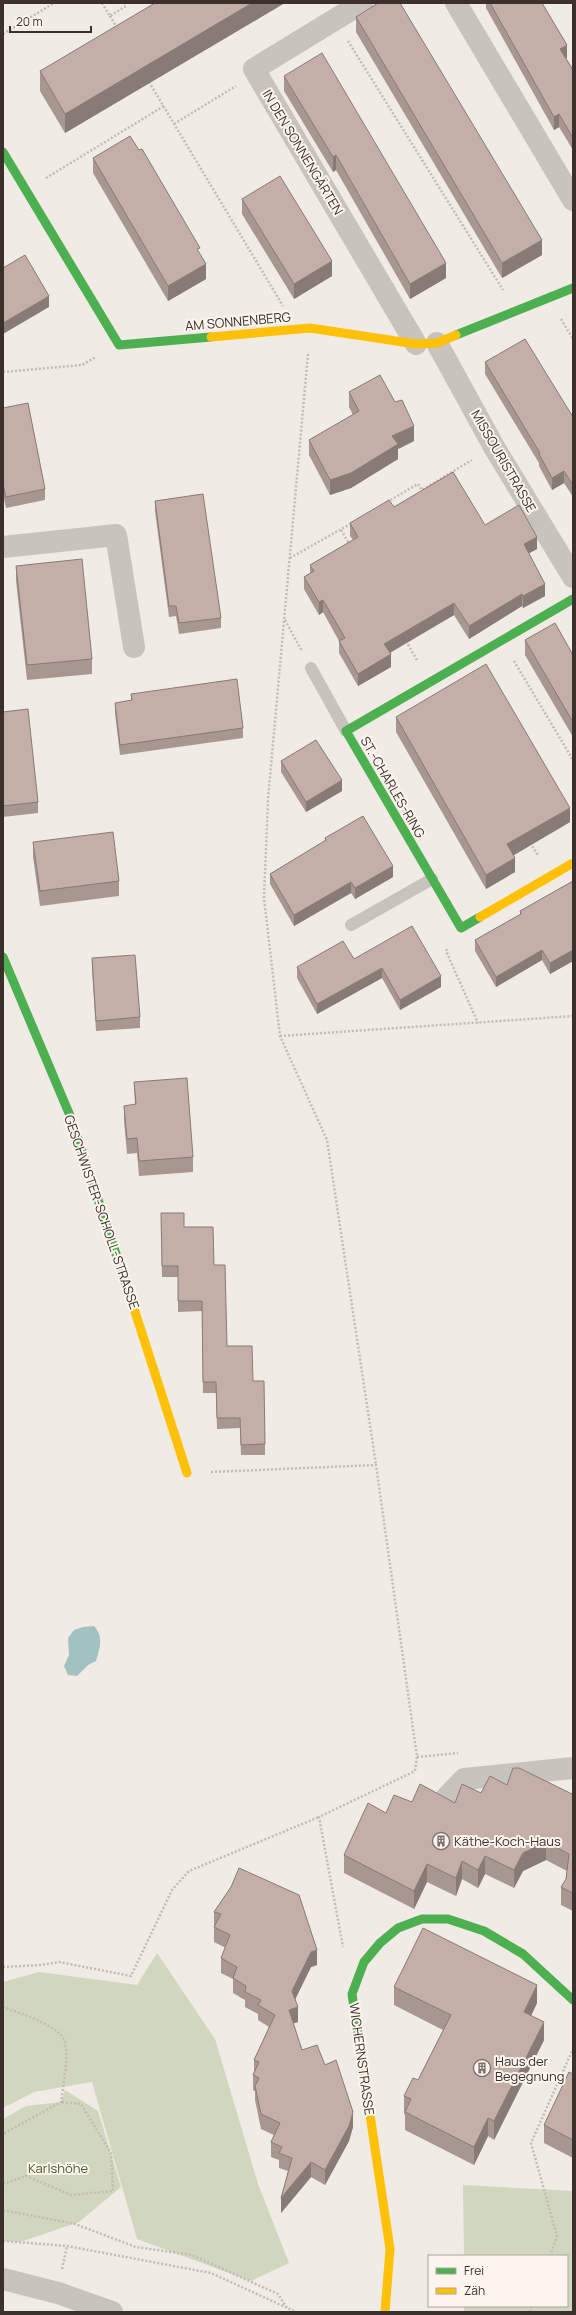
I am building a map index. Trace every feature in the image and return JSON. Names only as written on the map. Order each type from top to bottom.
[{"type":"street","name":"IN DEN SONNENGÄRTEN","points":[[362,3],[254,69],[426,343]]},
{"type":"street","points":[[456,3],[573,200]]},
{"type":"street","name":"AM SONNENBERG","points":[[3,152],[119,345],[310,328],[426,343]]},
{"type":"street","points":[[426,343],[516,311],[573,288]]},
{"type":"street","name":"MISSOURISTRASSE","points":[[426,343],[494,447],[573,577]]},
{"type":"street","points":[[3,547],[116,535],[134,647]]},
{"type":"street","name":"ST.-CHARLES-RING","points":[[461,928],[346,731],[573,599]]},
{"type":"street","points":[[461,928],[573,863]]},
{"type":"street","name":"GESCHWISTER-SCHOLL-STRASSE","points":[[3,957],[71,1118],[164,1398],[187,1473]]},
{"type":"street","points":[[443,1801],[464,1779],[573,1768]]},
{"type":"street","name":"WICHERNSTRASSE","points":[[385,2312],[390,2249],[352,1994],[364,1962],[380,1943],[398,1928],[422,1919],[448,1919],[484,1931],[523,1954],[573,2000]]},
{"type":"street","points":[[3,2279],[58,2293],[112,2312]]},
{"type":"lane","points":[[311,668],[346,731]]},
{"type":"lane","points":[[351,925],[432,879]]},
{"type":"path","points":[[3,34],[54,3]]},
{"type":"path","points":[[102,3],[118,29]]},
{"type":"path","points":[[110,16],[126,6],[125,3]]},
{"type":"path","points":[[334,19],[516,311]]},
{"type":"path","points":[[148,81],[280,301]]},
{"type":"path","points":[[174,124],[220,96]]},
{"type":"path","points":[[26,190],[164,106]]},
{"type":"path","points":[[3,1967],[41,1965],[59,1962],[131,1976],[172,1890],[189,1871],[319,1817],[415,1771],[417,1757],[376,1464],[327,1140],[280,1036],[264,898],[268,799],[310,328]]},
{"type":"path","points":[[3,372],[82,364]]},
{"type":"path","points":[[386,503],[418,484],[422,490],[494,447]]},
{"type":"path","points":[[290,559],[354,522]]},
{"type":"path","points":[[341,530],[352,550]]},
{"type":"path","points":[[284,620],[311,668]]},
{"type":"path","points":[[403,636],[430,682]]},
{"type":"path","points":[[527,837],[550,877]]},
{"type":"path","points":[[461,928],[446,951],[478,1023]]},
{"type":"path","points":[[280,1036],[573,1016]]},
{"type":"path","points":[[187,1473],[376,1464]]},
{"type":"path","points":[[319,1817],[343,1948]]},
{"type":"path","points":[[3,2007],[55,2028],[62,2035],[65,2042],[66,2052],[61,2102]]},
{"type":"path","points":[[550,2255],[557,2236],[531,2143],[573,2049]]},
{"type":"path","points":[[3,2134],[61,2102],[82,2104],[111,2153],[113,2191],[72,2195],[26,2176],[3,2184]]},
{"type":"path","points":[[3,2210],[75,2224],[136,2247],[192,2255],[278,2294],[287,2308]]},
{"type":"path","points":[[3,2241],[67,2246],[211,2273],[296,2312]]},
{"type":"green space","points":[[157,1953],[215,2039],[258,2184],[289,2263],[251,2281],[137,2239],[92,2082],[34,2092],[3,2108],[3,1982],[39,1972],[137,1985]]},
{"type":"green space","name":"Karlshöhe","points":[[65,2090],[98,2111],[121,2187],[79,2222],[20,2242],[3,2241],[3,2119],[26,2106],[61,2102]]},
{"type":"green space","points":[[463,2185],[573,2191],[573,2312],[464,2312],[464,2307],[568,2307],[568,2255],[464,2255]]},
{"type":"water","points":[[94,1626],[100,1638],[100,1647],[96,1661],[88,1665],[77,1676],[68,1675],[64,1666],[69,1655],[68,1638],[74,1630]]},
{"type":"building","points":[[155,3],[252,3],[65,114],[40,71]]},
{"type":"building","points":[[378,3],[400,3],[542,240],[502,263],[356,17]]},
{"type":"building","points":[[490,3],[542,3],[567,45],[560,49],[573,70],[573,138],[559,114],[554,117]]},
{"type":"building","points":[[322,53],[446,263],[410,284],[336,155],[333,157],[284,76]]},
{"type":"building","points":[[130,136],[139,150],[142,149],[200,248],[197,249],[206,264],[168,286],[93,158]]},
{"type":"building","points":[[280,176],[332,261],[294,284],[242,199]]},
{"type":"building","points":[[25,255],[49,296],[3,323],[3,268]]},
{"type":"building","points":[[525,339],[573,417],[573,485],[564,471],[552,478],[539,454],[540,453],[485,362]]},
{"type":"building","points":[[380,375],[395,402],[402,400],[414,426],[392,436],[398,444],[351,473],[330,480],[309,440],[359,411],[349,392]]},
{"type":"building","points":[[28,403],[45,489],[6,497],[3,484],[3,408]]},
{"type":"building","points":[[453,472],[485,525],[519,505],[537,537],[524,544],[545,584],[523,596],[522,594],[469,626],[454,603],[384,644],[391,654],[358,674],[339,641],[345,638],[323,600],[319,602],[304,577],[314,571],[310,565],[358,537],[350,523],[389,500],[394,507]]},
{"type":"building","points":[[203,494],[221,618],[179,623],[176,606],[169,606],[155,501]]},
{"type":"building","points":[[82,559],[92,659],[27,665],[16,566]]},
{"type":"building","points":[[555,623],[573,655],[573,722],[525,640]]},
{"type":"building","points":[[486,664],[570,808],[507,844],[515,858],[486,875],[396,717]]},
{"type":"building","points":[[237,679],[243,728],[120,745],[115,703],[132,700],[131,694]]},
{"type":"building","points":[[28,709],[38,802],[3,806],[3,712]]},
{"type":"building","points":[[316,740],[342,780],[306,802],[281,761]]},
{"type":"building","points":[[363,816],[393,866],[355,888],[351,882],[294,915],[270,874],[326,840],[325,838]]},
{"type":"building","points":[[113,832],[119,881],[40,891],[33,842]]},
{"type":"building","points":[[573,881],[573,950],[550,963],[542,950],[496,977],[475,940],[521,914],[520,911]]},
{"type":"building","points":[[412,926],[441,976],[400,1000],[382,968],[317,1004],[297,967],[343,941],[354,959]]},
{"type":"building","points":[[135,955],[140,1017],[96,1021],[92,958]]},
{"type":"building","points":[[187,1078],[193,1157],[139,1161],[137,1138],[127,1139],[124,1106],[136,1104],[134,1082]]},
{"type":"building","points":[[161,1213],[184,1213],[184,1227],[213,1227],[214,1265],[225,1265],[227,1346],[252,1346],[253,1381],[264,1381],[265,1444],[241,1445],[240,1418],[217,1418],[216,1382],[203,1382],[202,1301],[178,1301],[178,1266],[162,1266]]},
{"type":"building","name":"Käthe-Koch-Haus","points":[[513,1768],[519,1768],[572,1794],[573,1791],[573,1893],[561,1887],[566,1879],[569,1854],[546,1842],[523,1853],[514,1870],[485,1856],[478,1870],[462,1861],[456,1878],[427,1864],[414,1891],[344,1855],[368,1803],[386,1813],[394,1795],[412,1802],[420,1784],[455,1803],[462,1784],[481,1793],[490,1776],[507,1785]]},
{"type":"building","points":[[239,1868],[299,1895],[317,1950],[311,1952],[292,1991],[298,2007],[289,2010],[302,2050],[317,2045],[325,2065],[336,2060],[353,2112],[349,2126],[325,2170],[311,2162],[281,2198],[292,2158],[279,2153],[282,2147],[271,2142],[280,2123],[261,2114],[255,2086],[259,2078],[253,2075],[259,2062],[254,2060],[275,2015],[258,2005],[261,2000],[245,1992],[246,1986],[233,1978],[237,1967],[221,1958],[230,1935],[214,1927],[221,1914],[214,1912],[231,1887]]},
{"type":"building","name":"Haus der Begegnung","points":[[423,1928],[537,1985],[524,2012],[544,2022],[494,2121],[488,2118],[474,2147],[405,2112],[411,2099],[404,2096],[413,2078],[418,2080],[451,2015],[394,1987]]},
{"type":"building","points":[[569,2072],[573,2074],[573,2140],[544,2125]]},
{"type":"traffic: fast","points":[[3,152],[119,345],[211,337]]},
{"type":"traffic: fast","points":[[456,335],[573,288]]},
{"type":"traffic: fast","points":[[480,917],[461,928],[346,731],[573,599]]},
{"type":"traffic: fast","points":[[3,957],[71,1118],[129,1293]]},
{"type":"traffic: fast","points":[[363,2068],[352,1994],[364,1962],[380,1943],[398,1928],[422,1919],[448,1919],[484,1931],[523,1954],[573,2000]]},
{"type":"traffic: slow","points":[[211,337],[310,328],[416,344],[437,343],[456,335]]},
{"type":"traffic: slow","points":[[480,917],[573,863]]},
{"type":"traffic: slow","points":[[129,1293],[187,1473]]},
{"type":"traffic: slow","points":[[363,2068],[390,2249],[385,2312]]},
{"type":"place","name":"Käthe-Koch-Haus","points":[[441,1841]]},
{"type":"place","name":"Haus der Begegnung","points":[[482,2068]]}]
